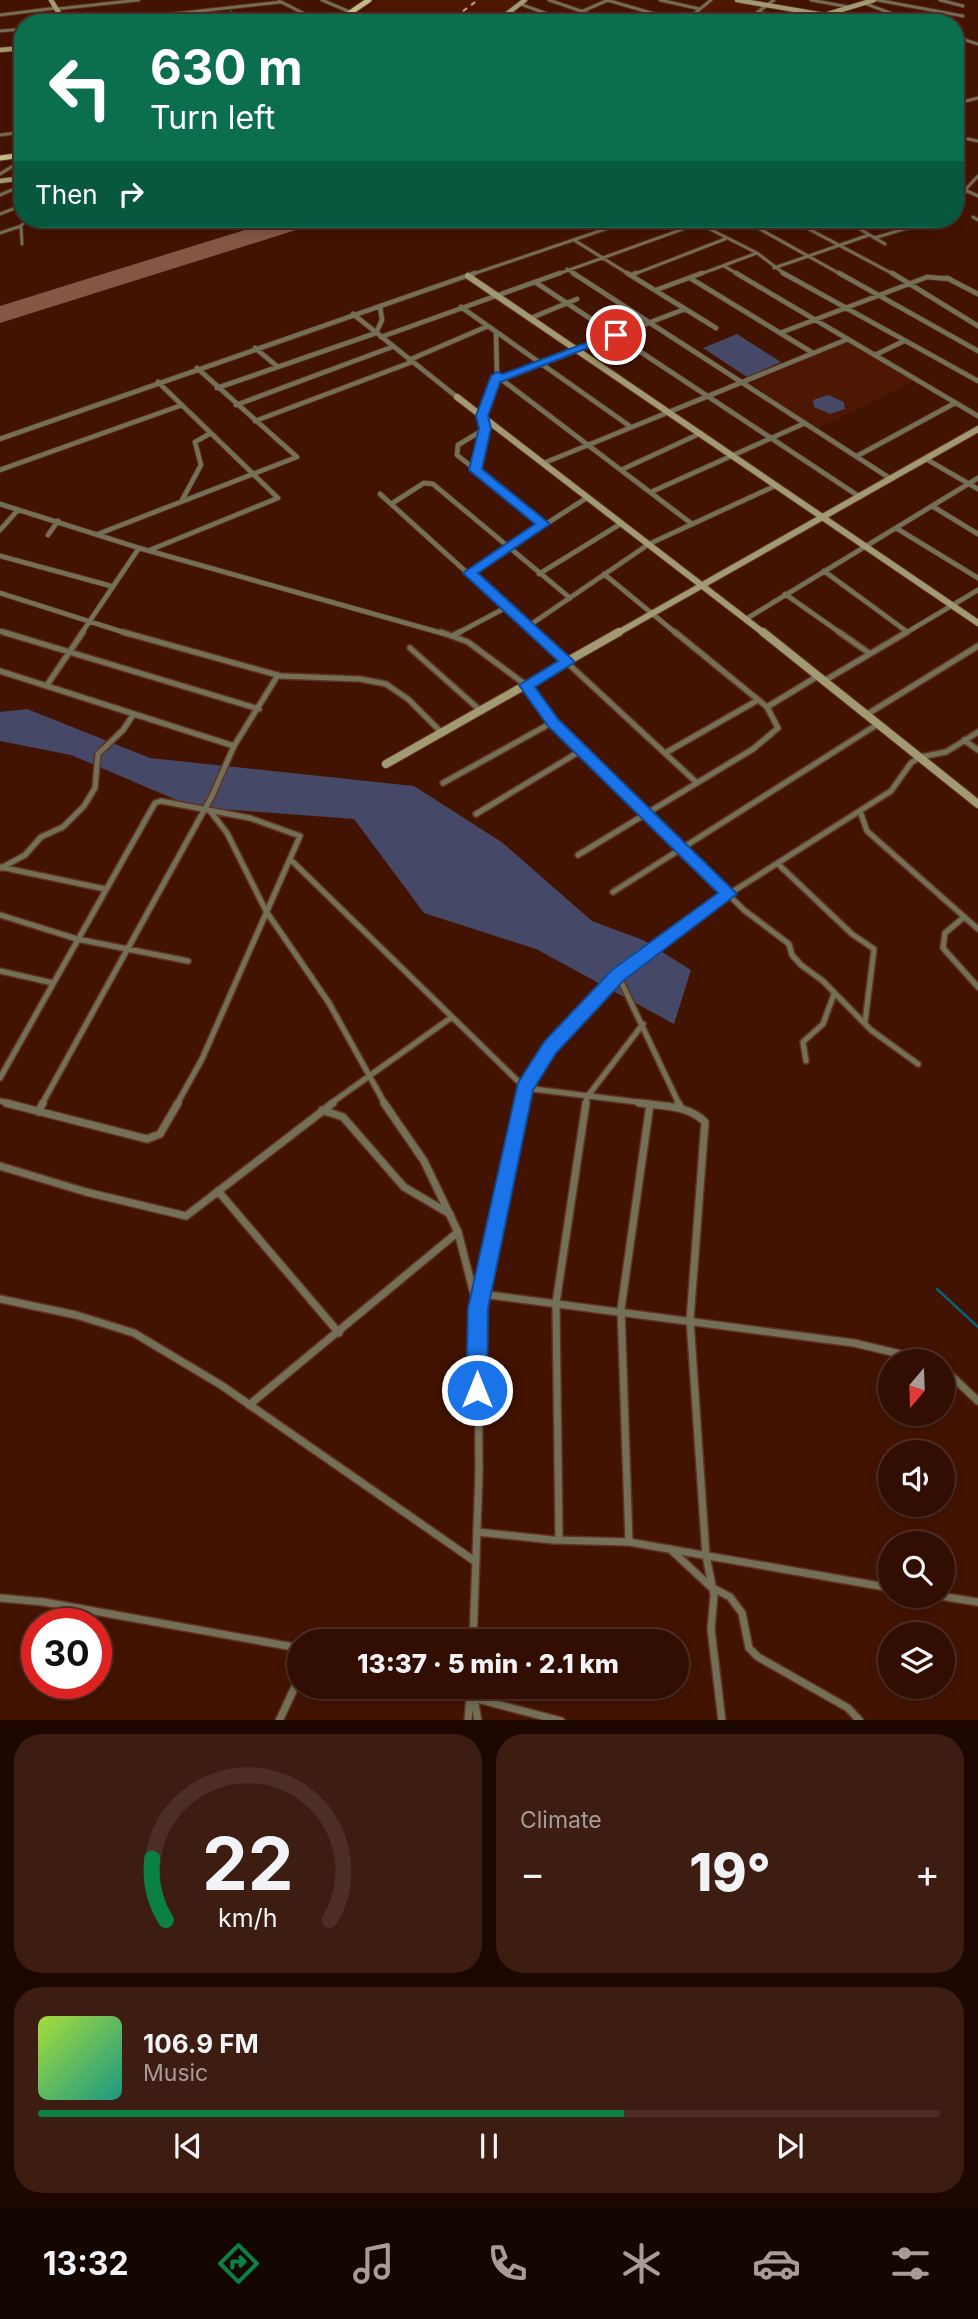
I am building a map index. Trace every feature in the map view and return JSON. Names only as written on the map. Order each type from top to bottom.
[{"type":"main road","points":[[355,14],[375,0]]},
{"type":"main road","points":[[347,14],[366,1]]},
{"type":"street","points":[[51,0],[60,14]]},
{"type":"street","points":[[0,15],[139,0]]},
{"type":"street","points":[[276,0],[304,13]]},
{"type":"street","points":[[322,0],[350,12]]},
{"type":"street","points":[[549,0],[590,14]]},
{"type":"street","points":[[583,11],[608,0],[655,14]]},
{"type":"street","points":[[660,0],[700,9]]},
{"type":"street","points":[[695,13],[711,0]]},
{"type":"street","points":[[737,0],[818,14]]},
{"type":"street","points":[[756,14],[774,0]]},
{"type":"street","points":[[811,0],[849,8]]},
{"type":"street","points":[[828,14],[874,0],[952,14]]},
{"type":"street","points":[[904,5],[910,0]]},
{"type":"street","points":[[941,0],[963,6]]},
{"type":"street","points":[[178,14],[281,2]]},
{"type":"street","points":[[507,14],[523,2],[552,14]]},
{"type":"street","points":[[864,3],[893,14]]},
{"type":"street","points":[[759,12],[766,14]]},
{"type":"street","points":[[298,14],[304,13]]},
{"type":"street","points":[[968,139],[978,141]]},
{"type":"street","points":[[0,174],[14,162]]},
{"type":"street","points":[[967,191],[966,188],[977,178]]},
{"type":"street","points":[[964,192],[978,196]]},
{"type":"street","points":[[973,217],[978,220]]},
{"type":"street","points":[[21,228],[22,244]]},
{"type":"street","points":[[0,439],[197,368],[609,228]]},
{"type":"street","points":[[217,388],[497,295],[686,228]]},
{"type":"street","points":[[704,228],[757,253],[774,268],[978,381]]},
{"type":"street","points":[[759,228],[978,351]]},
{"type":"street","points":[[808,228],[911,283],[978,326]]},
{"type":"street","points":[[859,228],[885,244]]},
{"type":"street","points":[[874,238],[908,228]]},
{"type":"street","points":[[774,268],[869,234]]},
{"type":"street","points":[[631,275],[725,239]]},
{"type":"street","points":[[574,240],[716,328]]},
{"type":"street","points":[[656,290],[757,253]]},
{"type":"street","points":[[724,265],[978,416]]},
{"type":"street","points":[[566,269],[891,479]]},
{"type":"street","points":[[468,276],[978,623]]},
{"type":"street","points":[[945,276],[978,294]]},
{"type":"street","points":[[780,333],[928,277],[950,279]]},
{"type":"street","points":[[690,278],[813,353]]},
{"type":"street","points":[[535,282],[860,497]]},
{"type":"street","points":[[531,318],[577,299]]},
{"type":"street","points":[[378,335],[382,320],[380,306]]},
{"type":"street","points":[[461,307],[631,427]]},
{"type":"street","points":[[499,377],[542,364],[685,309]]},
{"type":"street","points":[[353,314],[410,361],[705,586],[978,804]]},
{"type":"street","points":[[255,421],[410,361],[488,326]]},
{"type":"street","points":[[475,470],[485,428],[482,416],[499,377],[496,332]]},
{"type":"street","points":[[544,463],[848,339]]},
{"type":"street","points":[[874,355],[904,341]]},
{"type":"street","points":[[236,405],[392,347]]},
{"type":"street","points":[[255,348],[278,367]]},
{"type":"street","points":[[98,534],[297,457],[197,368]]},
{"type":"street","points":[[499,377],[692,524]]},
{"type":"street","points":[[149,550],[278,498],[159,383]]},
{"type":"street","points":[[857,456],[955,403]]},
{"type":"street","points":[[0,470],[182,405]]},
{"type":"street","points":[[650,492],[805,423]]},
{"type":"street","points":[[493,424],[465,438],[456,451],[475,470],[544,524]]},
{"type":"street","points":[[386,764],[705,586],[978,429]]},
{"type":"street","points":[[181,502],[201,465],[195,442],[211,433]]},
{"type":"street","points":[[621,470],[701,433]]},
{"type":"street","points":[[926,459],[978,489]]},
{"type":"street","points":[[746,619],[978,478]]},
{"type":"street","points":[[391,504],[414,488],[429,482],[570,598]]},
{"type":"street","points":[[527,627],[649,544],[777,485]]},
{"type":"street","points":[[380,494],[667,752],[696,782]]},
{"type":"street","points":[[470,573],[588,497]]},
{"type":"street","points":[[0,504],[139,548],[454,635],[526,685],[553,722],[729,894],[779,939],[789,944],[794,959],[819,977],[865,1022],[918,1064]]},
{"type":"street","points":[[932,506],[978,534]]},
{"type":"street","points":[[0,530],[18,510]]},
{"type":"street","points":[[48,535],[58,521]]},
{"type":"street","points":[[539,573],[622,523]]},
{"type":"street","points":[[896,528],[978,579]]},
{"type":"street","points":[[47,685],[139,548]]},
{"type":"street","points":[[0,556],[111,586]]},
{"type":"street","points":[[824,571],[906,631]]},
{"type":"street","points":[[578,855],[648,814],[775,732],[777,724],[767,707],[604,574]]},
{"type":"street","points":[[767,707],[869,653],[978,590]]},
{"type":"street","points":[[0,593],[90,622],[278,675],[302,680],[338,677],[389,685],[442,733]]},
{"type":"street","points":[[785,594],[869,653]]},
{"type":"street","points":[[454,635],[505,607]]},
{"type":"street","points":[[0,631],[259,709]]},
{"type":"street","points":[[866,715],[978,646]]},
{"type":"street","points":[[410,648],[481,711]]},
{"type":"street","points":[[0,671],[234,746]]},
{"type":"street","points":[[38,1112],[220,781],[234,746],[278,675]]},
{"type":"street","points":[[667,752],[758,700]]},
{"type":"street","points":[[0,868],[24,855],[41,837],[63,827],[84,806],[95,788],[98,754],[123,730],[133,715]]},
{"type":"street","points":[[443,783],[553,722]]},
{"type":"street","points":[[613,892],[685,849],[878,724]]},
{"type":"street","points":[[473,1629],[477,1532],[478,1308],[524,1088],[550,1048],[618,975],[729,894],[891,791],[907,767],[920,757],[946,752],[978,732]]},
{"type":"street","points":[[964,740],[978,750]]},
{"type":"street","points":[[476,814],[582,750]]},
{"type":"street","points":[[0,1078],[155,803],[161,801],[210,811],[286,829],[300,836],[202,1059],[160,1134],[154,1139],[147,1139],[0,1101]]},
{"type":"street","points":[[210,811],[227,833],[266,911],[313,975],[390,1114],[424,1161],[458,1232],[478,1308]]},
{"type":"street","points":[[860,811],[867,831],[978,929]]},
{"type":"street","points":[[289,859],[524,1088],[681,1108],[703,1119],[706,1132],[690,1320],[706,1556],[714,1595],[710,1629],[722,1720]]},
{"type":"street","points":[[778,864],[852,934],[874,949],[865,1022]]},
{"type":"street","points":[[0,868],[105,889]]},
{"type":"street","points":[[0,915],[77,939],[188,961]]},
{"type":"street","points":[[964,917],[945,933],[943,948],[978,987]]},
{"type":"street","points":[[0,971],[53,983]]},
{"type":"street","points":[[618,975],[681,1108]]},
{"type":"street","points":[[806,1061],[803,1042],[823,1024],[834,994]]},
{"type":"street","points":[[0,1166],[179,1216],[193,1212],[321,1110],[452,1017]]},
{"type":"street","points":[[559,1539],[556,1303],[587,1097],[643,1024]]},
{"type":"street","points":[[629,1542],[621,1309],[650,1104]]},
{"type":"street","points":[[321,1110],[343,1117],[404,1187],[450,1214]]},
{"type":"street","points":[[218,1191],[339,1333]]},
{"type":"street","points":[[249,1405],[458,1232]]},
{"type":"street","points":[[481,1294],[621,1309],[879,1349]]},
{"type":"street","points":[[0,1299],[76,1315],[134,1333],[249,1405],[476,1562]]},
{"type":"street","points":[[956,1380],[978,1401]]},
{"type":"street","points":[[477,1532],[629,1542],[878,1586]]},
{"type":"street","points":[[670,1549],[711,1587],[730,1597],[742,1613],[749,1648],[758,1657],[848,1708],[860,1720]]},
{"type":"street","points":[[0,1598],[44,1602],[287,1646]]},
{"type":"street","points":[[955,1598],[978,1602]]},
{"type":"street","points":[[279,1720],[289,1699]]},
{"type":"street","points":[[468,1720],[472,1699]]},
{"type":"street","points":[[472,1699],[478,1720]]},
{"type":"street","points":[[476,1699],[561,1720]]},
{"type":"shaded area","points":[[379,0],[520,0],[502,14],[359,14]]},
{"type":"shaded area","points":[[713,0],[764,5],[750,14],[699,13]]},
{"type":"shaded area","points":[[737,334],[781,362],[747,377],[703,348]]},
{"type":"shaded area","points":[[848,342],[914,381],[818,428],[750,383]]},
{"type":"shaded area","points":[[828,395],[844,402],[845,409],[830,414],[814,407],[813,400]]},
{"type":"shaded area","points":[[27,709],[150,758],[414,786],[503,843],[592,921],[643,940],[691,970],[674,1024],[536,949],[424,913],[354,819],[193,807],[71,755],[0,741],[0,712]]},
{"type":"waterway","points":[[230,9],[231,14]]},
{"type":"waterway","points":[[937,1289],[978,1327]]},
{"type":"runway","points":[[0,315],[277,228]]},
{"type":"railway","points":[[459,14],[478,0]]},
{"type":"route","points":[[477,1390],[478,1308],[524,1088],[550,1048],[618,975],[729,894],[553,722],[526,685],[568,662],[470,573],[544,524],[475,470],[485,428],[482,416],[497,376],[502,379],[616,335]]}]
